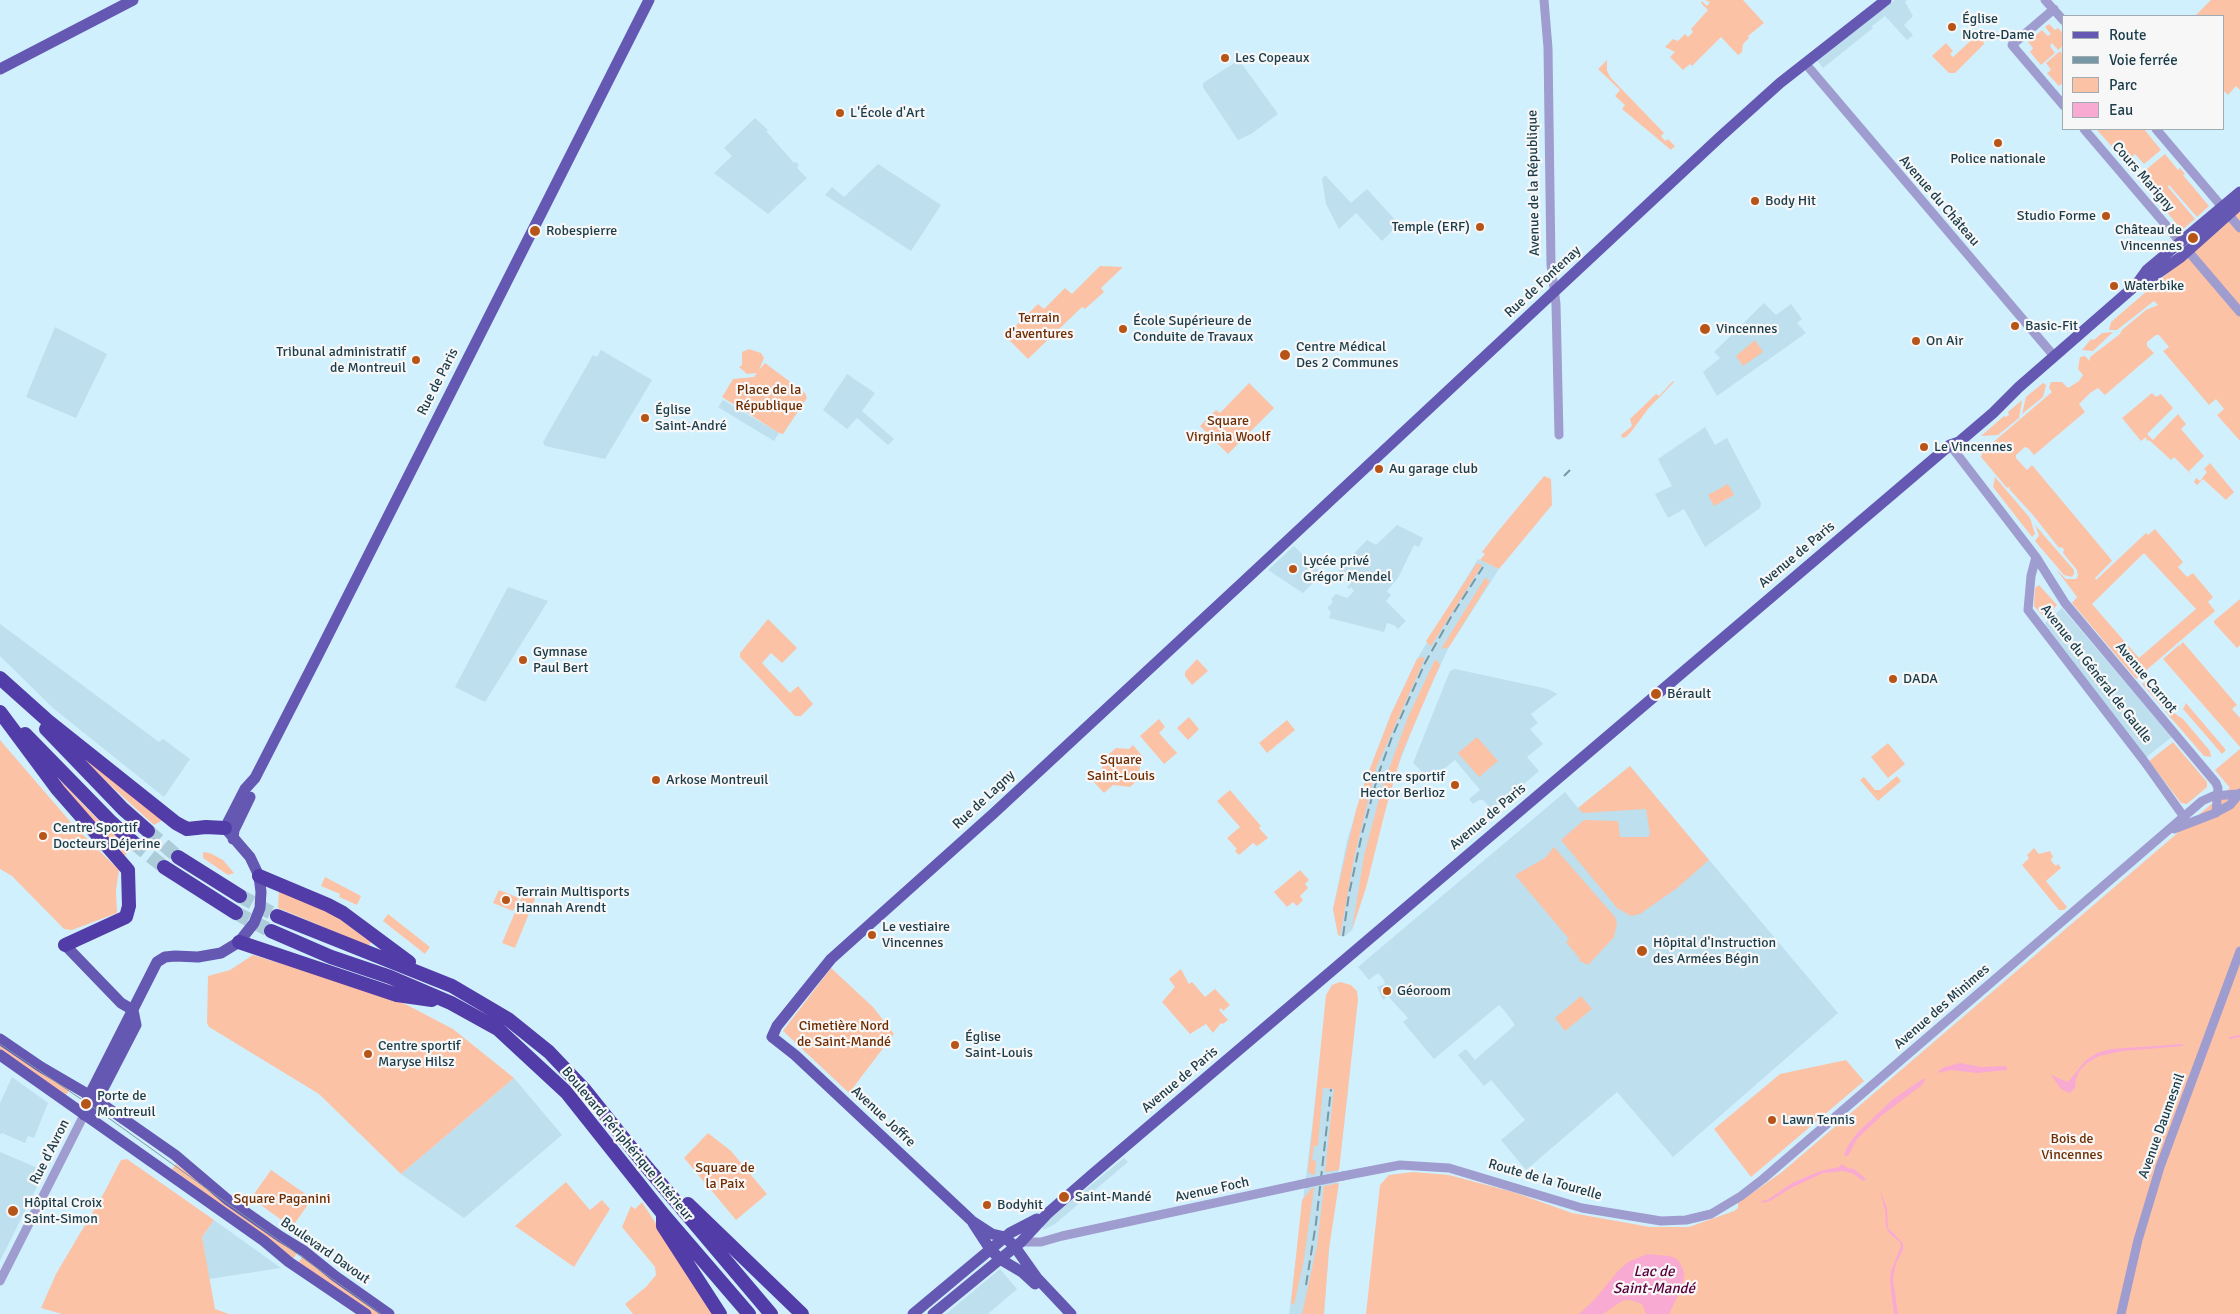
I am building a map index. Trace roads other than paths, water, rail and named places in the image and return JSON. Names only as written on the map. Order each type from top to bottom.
[{"type":"highway","points":[[0,679],[123,809],[148,831]]},
{"type":"highway","points":[[0,679],[48,721],[176,823],[187,829],[206,826],[229,833]]},
{"type":"highway","points":[[0,708],[110,821],[134,843]]},
{"type":"highway","points":[[0,712],[58,790],[128,870],[129,906],[126,917],[65,944]]},
{"type":"highway","points":[[178,857],[240,896]]},
{"type":"highway","points":[[164,867],[236,913]]},
{"type":"highway","points":[[259,876],[343,913],[433,978]]},
{"type":"highway","points":[[277,916],[452,986],[508,1019],[549,1052],[585,1090],[645,1165],[771,1314]]},
{"type":"highway","name":"Boulevard Périphérique Intérieur","points":[[271,931],[331,957],[390,977],[452,1003],[498,1029],[566,1092],[664,1214],[749,1314]]},
{"type":"highway","points":[[239,942],[396,995],[452,1003]]},
{"type":"highway","points":[[645,1165],[733,1245],[802,1314]]},
{"type":"highway","points":[[664,1214],[664,1226],[720,1314]]},
{"type":"main road","points":[[0,69],[133,0]]},
{"type":"main road","name":"Rue de Paris","points":[[229,833],[248,791],[649,0]]},
{"type":"main road","name":"Rue de Fontenay","points":[[1228,596],[1720,137],[1780,83],[1886,0]]},
{"type":"main road","points":[[2227,213],[2240,192]]},
{"type":"main road","points":[[2227,213],[2240,204]]},
{"type":"main road","name":"Avenue de Paris","points":[[913,1314],[1005,1237],[1028,1228],[1048,1213],[1950,445],[1959,442],[1993,414],[2019,387],[2136,285],[2154,276],[2227,213]]},
{"type":"main road","name":"Rue de Lagny","points":[[772,1036],[776,1026],[831,959],[994,813],[1228,596]]},
{"type":"main road","points":[[84,1115],[92,1110],[94,1098],[136,1025],[133,1010],[157,962],[164,957],[212,955],[239,942],[254,923],[260,908],[259,876],[250,857],[229,833]]},
{"type":"main road","points":[[65,944],[118,1000],[133,1010]]},
{"type":"main road","name":"Avenue Joffre","points":[[772,1036],[810,1068],[972,1221]]},
{"type":"main road","name":"Boulevard Davout","points":[[0,1039],[94,1098],[175,1155],[228,1200],[281,1238],[304,1251],[335,1276],[389,1314]]},
{"type":"main road","name":"Boulevard Davout","points":[[0,1055],[264,1241],[289,1262],[366,1314]]},
{"type":"main road","points":[[972,1221],[992,1234],[1005,1237],[1018,1244],[1037,1278],[1071,1314]]},
{"type":"main road","points":[[972,1221],[990,1249],[1000,1259],[1022,1272],[1057,1306],[1071,1314]]},
{"type":"main road","name":"Avenue de Paris","points":[[933,1314],[1018,1244],[1028,1228]]},
{"type":"street","name":"Avenue de la République","points":[[1544,0],[1551,264],[1555,291],[1558,435]]},
{"type":"street","points":[[2045,0],[2062,18]]},
{"type":"street","points":[[2054,9],[2012,45],[2062,104]]},
{"type":"street","name":"Avenue du Château","points":[[1805,63],[2054,356]]},
{"type":"street","name":"Cours Marigny","points":[[2085,130],[2240,312]]},
{"type":"street","points":[[2157,130],[2240,228]]},
{"type":"street","points":[[1950,445],[2036,557]]},
{"type":"street","name":"Avenue du Général de Gaulle","points":[[2036,557],[2031,576],[2028,610],[2149,768],[2184,818]]},
{"type":"street","name":"Avenue Carnot","points":[[2036,557],[2064,603],[2213,779],[2218,788],[2218,795]]},
{"type":"street","points":[[2031,576],[2050,579]]},
{"type":"street","name":"Avenue des Minimes","points":[[2172,829],[2216,813],[2230,804],[2239,794]]},
{"type":"street","name":"Avenue des Minimes","points":[[1730,1204],[1770,1172],[2208,798],[2218,795],[2239,794]]},
{"type":"street","points":[[2216,813],[2218,795]]},
{"type":"street","name":"Avenue Daumesnil","points":[[2122,1314],[2138,1240],[2160,1167],[2240,951]]},
{"type":"street","name":"Rue d'Avron","points":[[0,1281],[84,1115]]},
{"type":"street","name":"Route de la Tourelle","points":[[1381,1169],[1410,1165],[1449,1168],[1495,1180],[1580,1208],[1661,1221],[1686,1220],[1704,1216],[1730,1204]]},
{"type":"street","name":"Avenue Foch","points":[[1018,1244],[1049,1240],[1307,1183],[1381,1169]]},
{"type":"street","points":[[1028,1228],[1049,1240]]},
{"type":"water","points":[[2183,1044],[2183,1046],[2123,1051],[2099,1056],[2080,1070],[2075,1088],[2070,1093],[2061,1089],[2051,1075],[2068,1082],[2086,1060],[2097,1053],[2111,1049]]},
{"type":"water","points":[[1960,1063],[1981,1067],[2006,1066],[2007,1070],[1977,1073],[1951,1070],[1937,1073],[1942,1068]]},
{"type":"water","points":[[1924,1078],[1925,1080],[1922,1085],[1881,1116],[1857,1139],[1848,1156],[1844,1156],[1847,1147],[1857,1133],[1892,1100]]},
{"type":"water","points":[[1842,1164],[1847,1168],[1854,1169],[1866,1179],[1863,1181],[1854,1174],[1844,1171],[1823,1173],[1791,1188],[1770,1201],[1761,1203],[1792,1183],[1820,1171],[1839,1167]]},
{"type":"water","points":[[1880,1190],[1887,1208],[1888,1228],[1903,1243],[1903,1250],[1896,1263],[1893,1279],[1898,1314],[1894,1314],[1890,1282],[1891,1271],[1901,1246],[1900,1242],[1889,1233],[1886,1226],[1885,1210]]},
{"type":"water","name":"Lac de Saint-Mandé","points":[[1647,1254],[1670,1256],[1677,1259],[1684,1273],[1683,1286],[1669,1314],[1646,1314],[1642,1304],[1630,1300],[1622,1301],[1603,1314],[1579,1314],[1628,1262]]},
{"type":"waterway","points":[[2230,1038],[2240,1036]]},
{"type":"tunnel","points":[[148,831],[178,857]]},
{"type":"tunnel","points":[[134,843],[164,867]]},
{"type":"tunnel","points":[[240,896],[277,916]]},
{"type":"tunnel","points":[[236,913],[271,931]]},
{"type":"tram line","points":[[0,1044],[103,1114],[381,1314]]},
{"type":"railway","points":[[1564,476],[1570,470]]},
{"type":"railway","points":[[1343,936],[1349,894],[1362,834],[1378,775],[1392,737],[1425,663],[1451,617],[1483,567]]},
{"type":"railway","points":[[1306,1285],[1316,1223],[1331,1089]]},
{"type":"place","name":"Église Notre-Dame","points":[[1952,27]]},
{"type":"place","name":"Les Copeaux","points":[[1225,58]]},
{"type":"place","name":"L'École d'Art","points":[[840,113]]},
{"type":"place","name":"Police nationale","points":[[1998,143]]},
{"type":"place","name":"Body Hit","points":[[1755,201]]},
{"type":"place","name":"Studio Forme","points":[[2106,216]]},
{"type":"place","name":"Temple (ERF)","points":[[1480,227]]},
{"type":"place","name":"Robespierre","points":[[535,231]]},
{"type":"place","name":"Château de Vincennes","points":[[2193,238]]},
{"type":"place","name":"Waterbike","points":[[2114,286]]},
{"type":"place","name":"Basic-Fit","points":[[2015,326]]},
{"type":"place","name":"École Supérieure de Conduite de Travaux","points":[[1123,329]]},
{"type":"place","name":"Vincennes","points":[[1705,329]]},
{"type":"place","name":"On Air","points":[[1916,341]]},
{"type":"place","name":"Centre Médical Des 2 Communes","points":[[1285,355]]},
{"type":"place","name":"Tribunal administratif de Montreuil","points":[[416,360]]},
{"type":"place","name":"Église Saint-André","points":[[645,418]]},
{"type":"place","name":"Le Vincennes","points":[[1924,447]]},
{"type":"place","name":"Au garage club","points":[[1379,469]]},
{"type":"place","name":"Lycée privé Grégor Mendel","points":[[1293,569]]},
{"type":"place","name":"Gymnase Paul Bert","points":[[523,660]]},
{"type":"place","name":"DADA","points":[[1893,679]]},
{"type":"place","name":"Bérault","points":[[1656,694]]},
{"type":"place","name":"Arkose Montreuil","points":[[656,780]]},
{"type":"place","name":"Centre sportif Hector Berlioz","points":[[1455,785]]},
{"type":"place","name":"Centre Sportif Docteurs Déjerine","points":[[43,836]]},
{"type":"place","name":"Terrain Multisports Hannah Arendt","points":[[506,900]]},
{"type":"place","name":"Le vestiaire Vincennes","points":[[872,935]]},
{"type":"place","name":"Hôpital d'Instruction des Armées Bégin","points":[[1642,951]]},
{"type":"place","name":"Géoroom","points":[[1387,991]]},
{"type":"place","name":"Église Saint-Louis","points":[[955,1045]]},
{"type":"place","name":"Centre sportif Maryse Hilsz","points":[[368,1054]]},
{"type":"place","name":"Porte de Montreuil","points":[[86,1104]]},
{"type":"place","name":"Lawn Tennis","points":[[1772,1120]]},
{"type":"place","name":"Saint-Mandé","points":[[1064,1197]]},
{"type":"place","name":"Bodyhit","points":[[987,1205]]},
{"type":"place","name":"Hôpital Croix Saint-Simon","points":[[13,1211]]},
{"type":"park label","name":"Terrain d'aventures","points":[[1039,326]]},
{"type":"park label","name":"Place de la République","points":[[769,398]]},
{"type":"park label","name":"Square Virginia Woolf","points":[[1228,430]]},
{"type":"park label","name":"Square Saint-Louis","points":[[1121,768]]},
{"type":"park label","name":"Cimetière Nord de Saint-Mandé","points":[[844,1034]]},
{"type":"park label","name":"Bois de Vincennes","points":[[2072,1148]]},
{"type":"park label","name":"Square de la Paix","points":[[725,1176]]},
{"type":"park label","name":"Square Paganini","points":[[282,1199]]}]
